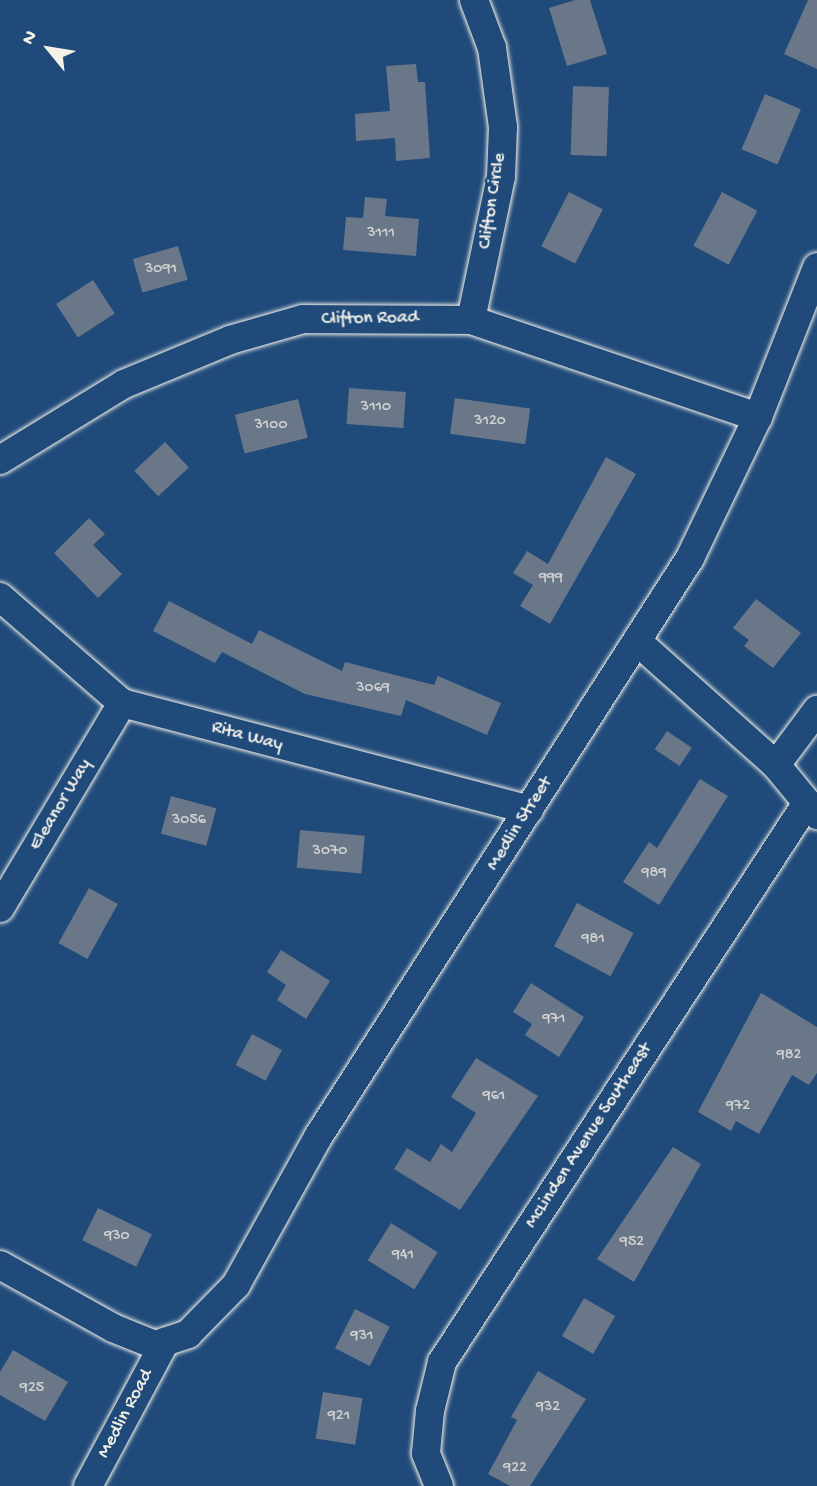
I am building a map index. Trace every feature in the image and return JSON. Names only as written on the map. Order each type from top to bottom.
[{"type":"street","name":"Clifton Circle","points":[[471,320],[501,177],[503,127],[492,48],[474,0]]},
{"type":"street","name":"Medlin Street","points":[[165,1342],[188,1334],[236,1284],[318,1137],[529,810],[584,719],[639,643],[690,558],[758,418],[817,267]]},
{"type":"street","name":"Clifton Road","points":[[0,460],[124,384],[230,340],[303,319],[471,320],[758,418]]},
{"type":"street","name":"Rita Way","points":[[0,597],[122,703],[529,810]]},
{"type":"street","points":[[639,643],[776,765],[812,809]]},
{"type":"street","name":"Eleanor Way","points":[[0,908],[122,703]]},
{"type":"street","points":[[776,765],[817,710]]},
{"type":"street","name":"McLinden Avenue Southeast","points":[[439,1486],[426,1453],[430,1411],[442,1362],[812,809]]},
{"type":"street","points":[[0,1265],[113,1328],[155,1345],[165,1342]]},
{"type":"street","name":"Medlin Road","points":[[88,1486],[165,1342]]},
{"type":"building","points":[[575,0],[590,0],[607,54],[567,66],[549,8]]},
{"type":"building","points":[[808,0],[817,0],[817,69],[784,54]]},
{"type":"building","points":[[416,64],[418,82],[425,82],[430,158],[396,161],[395,138],[356,141],[355,114],[390,111],[386,66]]},
{"type":"building","points":[[573,86],[609,87],[607,156],[571,155]]},
{"type":"building","points":[[765,94],[801,109],[777,164],[742,149]]},
{"type":"building","points":[[569,192],[603,209],[575,264],[541,246]]},
{"type":"building","points":[[722,192],[757,211],[729,265],[693,246]]},
{"type":"building","points":[[365,197],[387,199],[385,216],[419,219],[416,256],[343,250],[346,217],[363,218]]},
{"type":"building","points":[[178,246],[188,280],[142,293],[133,259]]},
{"type":"building","points":[[93,280],[115,314],[78,338],[56,304]]},
{"type":"building","points":[[349,388],[406,392],[403,428],[346,424]]},
{"type":"building","points":[[455,398],[530,409],[525,444],[450,434]]},
{"type":"building","points":[[298,399],[308,438],[245,454],[235,415]]},
{"type":"building","points":[[165,442],[189,468],[158,496],[134,471]]},
{"type":"building","points":[[606,457],[636,474],[550,624],[520,606],[533,585],[513,573],[527,551],[548,564]]},
{"type":"building","points":[[89,518],[105,534],[93,545],[122,574],[98,598],[54,553]]},
{"type":"building","points":[[756,599],[801,633],[773,668],[744,646],[749,640],[733,628]]},
{"type":"building","points":[[169,601],[252,644],[259,630],[342,671],[345,662],[434,685],[438,676],[501,703],[487,735],[406,700],[401,716],[305,694],[222,652],[215,663],[153,631]]},
{"type":"building","points":[[667,731],[692,748],[680,766],[655,749]]},
{"type":"building","points":[[700,779],[728,796],[659,905],[623,882],[649,842],[657,848]]},
{"type":"building","points":[[171,796],[216,808],[206,846],[161,834]]},
{"type":"building","points":[[300,830],[365,836],[361,874],[297,868]]},
{"type":"building","points":[[89,888],[118,904],[87,959],[58,943]]},
{"type":"building","points":[[577,903],[634,933],[611,976],[554,946]]},
{"type":"building","points":[[281,950],[330,981],[306,1019],[277,1000],[286,985],[267,972]]},
{"type":"building","points":[[531,983],[584,1017],[559,1057],[525,1035],[532,1024],[513,1012]]},
{"type":"building","points":[[761,993],[817,1027],[817,1073],[809,1085],[792,1075],[759,1134],[736,1121],[731,1131],[698,1112]]},
{"type":"building","points":[[252,1034],[282,1050],[266,1081],[236,1065]]},
{"type":"building","points":[[476,1058],[538,1096],[460,1210],[394,1169],[407,1148],[430,1162],[441,1144],[452,1152],[476,1113],[451,1097]]},
{"type":"building","points":[[673,1147],[701,1164],[634,1282],[597,1259]]},
{"type":"building","points":[[98,1208],[152,1234],[136,1267],[82,1240]]},
{"type":"building","points":[[391,1223],[438,1252],[414,1289],[368,1260]]},
{"type":"building","points":[[584,1298],[615,1316],[593,1354],[562,1336]]},
{"type":"building","points":[[355,1309],[390,1327],[370,1366],[335,1348]]},
{"type":"building","points":[[13,1350],[68,1382],[45,1421],[0,1395],[0,1372]]},
{"type":"building","points":[[538,1371],[586,1399],[530,1486],[510,1486],[488,1474],[517,1420],[511,1417]]},
{"type":"building","points":[[323,1392],[363,1398],[355,1445],[316,1438]]}]
